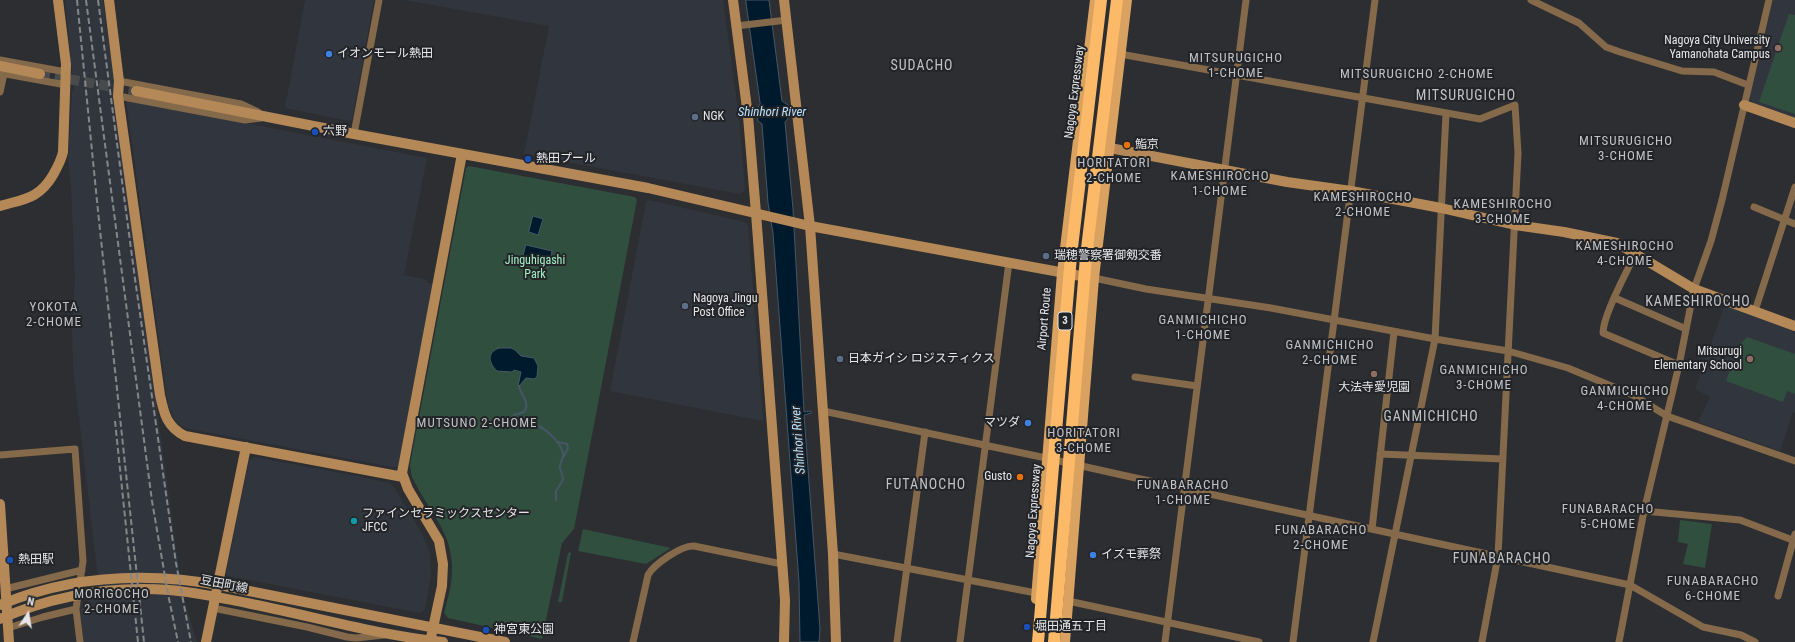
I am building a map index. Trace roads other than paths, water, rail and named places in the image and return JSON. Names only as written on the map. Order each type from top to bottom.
[{"type":"highway","name":"Nagoya Expressway","points":[[1038,642],[1071,256],[1101,0]]},
{"type":"highway","points":[[1070,434],[1071,352],[1088,181],[1110,0]]},
{"type":"highway","name":"3","points":[[1054,642],[1070,434],[1086,257],[1117,0]]},
{"type":"highway","points":[[1043,642],[1047,599],[1044,572]]},
{"type":"main road","name":"Airport Route","points":[[1033,642],[1046,458],[1062,273],[1095,0]]},
{"type":"main road","points":[[1065,642],[1094,278],[1127,0]]},
{"type":"street","points":[[0,206],[31,197],[46,187],[61,162],[63,152],[66,72],[58,0]]},
{"type":"street","points":[[109,0],[119,81],[118,96],[164,413],[167,421],[172,428],[185,436],[403,477]]},
{"type":"street","points":[[354,134],[379,0]]},
{"type":"street","points":[[733,0],[740,25],[759,214],[785,600],[784,642]]},
{"type":"street","points":[[784,0],[783,20],[806,225],[823,411],[833,554],[836,642]]},
{"type":"street","points":[[1165,642],[1246,0]]},
{"type":"street","points":[[1293,642],[1375,0]]},
{"type":"street","points":[[1531,0],[1580,24],[1606,47],[1682,71],[1714,72],[1748,85]]},
{"type":"street","points":[[1619,642],[1644,511],[1679,365],[1694,289],[1711,241],[1770,0]]},
{"type":"street","points":[[740,25],[783,20]]},
{"type":"street","points":[[1120,54],[1480,119],[1515,105],[1518,153],[1498,556],[1482,642]]},
{"type":"street","points":[[0,60],[66,72]]},
{"type":"street","points":[[1,71],[66,85]]},
{"type":"street","points":[[1,71],[40,74]]},
{"type":"street","points":[[0,92],[1,71]]},
{"type":"street","points":[[119,81],[240,104],[271,118]]},
{"type":"street","points":[[136,92],[648,188],[806,225],[1146,289],[1271,308],[1394,332],[1508,351],[1568,368],[1633,395],[1667,416],[1795,461]]},
{"type":"street","points":[[118,96],[246,120],[271,118]]},
{"type":"street","points":[[1744,105],[1795,124]]},
{"type":"street","points":[[1373,642],[1436,339],[1446,113]]},
{"type":"street","points":[[1110,148],[1287,182],[1350,191],[1442,208],[1515,225],[1564,232],[1617,244],[1694,289],[1795,326]]},
{"type":"street","points":[[430,641],[442,586],[443,564],[439,541],[403,477],[403,468],[462,154]]},
{"type":"street","points":[[1755,311],[1795,187]]},
{"type":"street","points":[[1754,207],[1795,224]]},
{"type":"street","points":[[1635,254],[1603,326],[1603,333],[1679,365]]},
{"type":"street","points":[[960,642],[1009,262]]},
{"type":"street","points":[[1615,298],[1686,329]]},
{"type":"street","points":[[1372,529],[1394,332]]},
{"type":"street","points":[[1135,377],[1197,386]]},
{"type":"street","points":[[823,411],[1630,585],[1703,627],[1741,634],[1755,642]]},
{"type":"street","points":[[898,642],[925,432]]},
{"type":"street","points":[[206,642],[246,447]]},
{"type":"street","points":[[0,455],[75,448],[83,561],[76,609],[80,642]]},
{"type":"street","points":[[1380,454],[1503,459]]},
{"type":"street","points":[[0,504],[9,642]]},
{"type":"street","points":[[1644,511],[1740,520],[1794,539],[1778,596]]},
{"type":"street","points":[[633,642],[648,574],[654,566],[685,547],[694,546],[782,564]]},
{"type":"street","points":[[833,554],[1036,593]]},
{"type":"street","points":[[5,589],[82,570]]},
{"type":"street","name":"豆田町線","points":[[0,605],[18,598],[81,582],[129,577],[194,580],[433,627]]},
{"type":"street","name":"豆田町線","points":[[0,618],[19,610],[81,594],[130,590],[169,590],[273,608],[390,635],[443,642]]},
{"type":"street","points":[[1068,601],[1259,642]]},
{"type":"street","points":[[213,608],[307,627],[351,638],[390,635]]},
{"type":"street","points":[[8,628],[76,609]]},
{"type":"street","points":[[433,627],[505,642]]},
{"type":"water","name":"Shinhori River","points":[[746,0],[769,0],[782,101],[788,105],[790,116],[785,122],[793,209],[804,412],[811,411],[811,413],[804,415],[820,629],[819,642],[800,642],[799,582],[773,233],[768,203],[762,124],[758,121],[757,109],[760,104]]},
{"type":"water","points":[[533,216],[543,219],[538,235],[529,232]]},
{"type":"water","points":[[526,245],[552,251],[549,267],[522,261]]},
{"type":"water","points":[[499,348],[511,348],[521,356],[534,358],[538,366],[537,377],[534,379],[526,378],[518,386],[521,372],[514,370],[512,372],[497,371],[492,365],[490,358],[492,353]]},
{"type":"waterway","points":[[519,386],[526,402],[526,409],[524,412],[514,415],[512,420],[513,423],[519,425],[538,426],[554,438],[563,452],[560,466],[563,480],[556,491],[556,500]]},
{"type":"waterway","points":[[558,442],[567,444],[568,448],[564,456]]},
{"type":"tunnel","points":[[40,74],[136,91]]},
{"type":"railway","points":[[77,0],[144,642]]},
{"type":"railway","points":[[86,0],[152,501],[178,642]]},
{"type":"railway","points":[[98,0],[135,279],[176,563],[191,642]]},
{"type":"railway","points":[[115,421],[138,642]]},
{"type":"place","name":"Nagoya City University Yamanohata Campus","points":[[1778,48]]},
{"type":"place","name":"イオンモール熱田","points":[[329,54]]},
{"type":"place","name":"NGK","points":[[695,117]]},
{"type":"place","name":"六野","points":[[315,132]]},
{"type":"place","name":"鮨京","points":[[1127,145]]},
{"type":"place","name":"熱田プール","points":[[528,159]]},
{"type":"place","name":"瑞穂警察署御剱交番","points":[[1046,256]]},
{"type":"place","name":"Nagoya Jingu Post Office","points":[[685,306]]},
{"type":"place","name":"日本ガイシ ロジスティクス","points":[[840,359]]},
{"type":"place","name":"Mitsurugi Elementary School","points":[[1750,359]]},
{"type":"place","name":"大法寺愛児園","points":[[1374,374]]},
{"type":"place","name":"マツダ","points":[[1028,423]]},
{"type":"place","name":"Gusto","points":[[1020,477]]},
{"type":"place","name":"ファインセラミックスセンター JFCC","points":[[354,521]]},
{"type":"place","name":"イズモ葬祭","points":[[1093,555]]},
{"type":"place","name":"熱田駅","points":[[10,560]]},
{"type":"place","name":"堀田通五丁目","points":[[1027,627]]},
{"type":"place","name":"神宮東公園","points":[[486,630]]},
{"type":"district","name":"SUDACHO","points":[[922,66]]},
{"type":"district","name":"MITSURUGICHO 1-CHOME","points":[[1236,66]]},
{"type":"district","name":"MITSURUGICHO 2-CHOME","points":[[1417,75]]},
{"type":"district","name":"MITSURUGICHO","points":[[1466,96]]},
{"type":"district","name":"MITSURUGICHO 3-CHOME","points":[[1626,150]]},
{"type":"district","name":"HORITATORI 2-CHOME","points":[[1114,172]]},
{"type":"district","name":"KAMESHIROCHO 1-CHOME","points":[[1220,184]]},
{"type":"district","name":"KAMESHIROCHO 2-CHOME","points":[[1363,206]]},
{"type":"district","name":"KAMESHIROCHO 3-CHOME","points":[[1503,212]]},
{"type":"district","name":"KAMESHIROCHO 4-CHOME","points":[[1625,254]]},
{"type":"district","name":"KAMESHIROCHO","points":[[1698,302]]},
{"type":"district","name":"YOKOTA 2-CHOME","points":[[54,316]]},
{"type":"district","name":"GANMICHICHO 1-CHOME","points":[[1203,328]]},
{"type":"district","name":"GANMICHICHO 2-CHOME","points":[[1330,354]]},
{"type":"district","name":"GANMICHICHO 3-CHOME","points":[[1484,378]]},
{"type":"district","name":"GANMICHICHO 4-CHOME","points":[[1625,400]]},
{"type":"district","name":"GANMICHICHO","points":[[1431,417]]},
{"type":"district","name":"MUTSUNO 2-CHOME","points":[[477,424]]},
{"type":"district","name":"HORITATORI 3-CHOME","points":[[1084,442]]},
{"type":"district","name":"FUTANOCHO","points":[[926,485]]},
{"type":"district","name":"FUNABARACHO 1-CHOME","points":[[1183,494]]},
{"type":"district","name":"FUNABARACHO 5-CHOME","points":[[1608,518]]},
{"type":"district","name":"FUNABARACHO 2-CHOME","points":[[1321,538]]},
{"type":"district","name":"FUNABARACHO","points":[[1502,559]]},
{"type":"district","name":"FUNABARACHO 6-CHOME","points":[[1713,590]]},
{"type":"district","name":"MORIGOCHO 2-CHOME","points":[[112,602]]},
{"type":"park label","name":"Jinguhigashi Park","points":[[535,268]]}]
